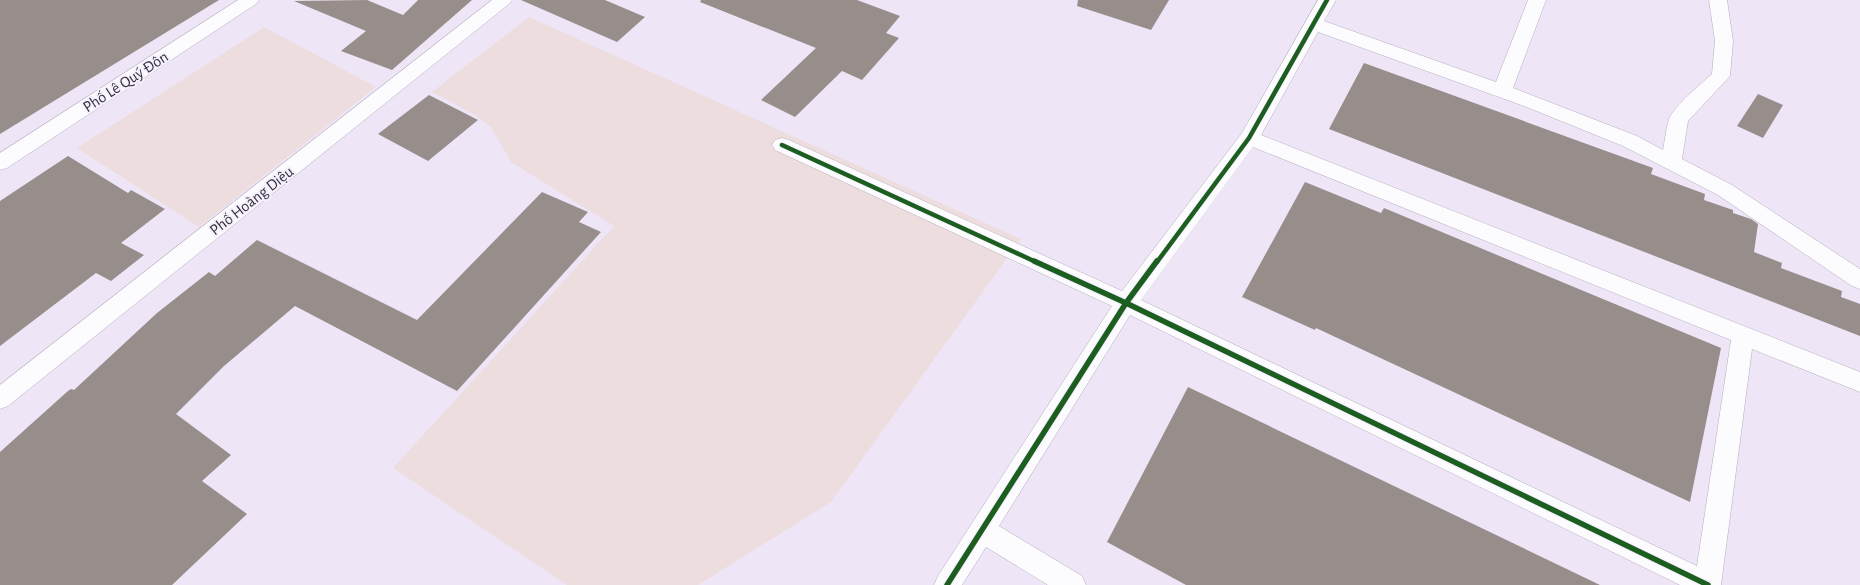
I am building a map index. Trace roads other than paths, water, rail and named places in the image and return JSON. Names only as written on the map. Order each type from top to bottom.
[{"type":"street","name":"Phố Lê Quý Đôn","points":[[0,163],[250,0]]},
{"type":"street","points":[[947,585],[983,531],[1126,303],[1249,138],[1327,0]]},
{"type":"street","points":[[1502,90],[1537,0]]},
{"type":"street","points":[[1671,162],[1679,119],[1698,97],[1721,76],[1724,41],[1718,0]]},
{"type":"street","name":"Phố Hoàng Diệu","points":[[0,399],[498,1]]},
{"type":"street","points":[[1313,24],[1502,90],[1630,142],[1726,190],[1860,280]]},
{"type":"street","points":[[1249,138],[1860,382]]},
{"type":"street","points":[[782,145],[1126,303],[1708,585],[1743,335]]},
{"type":"street","points":[[983,531],[1073,585]]}]
